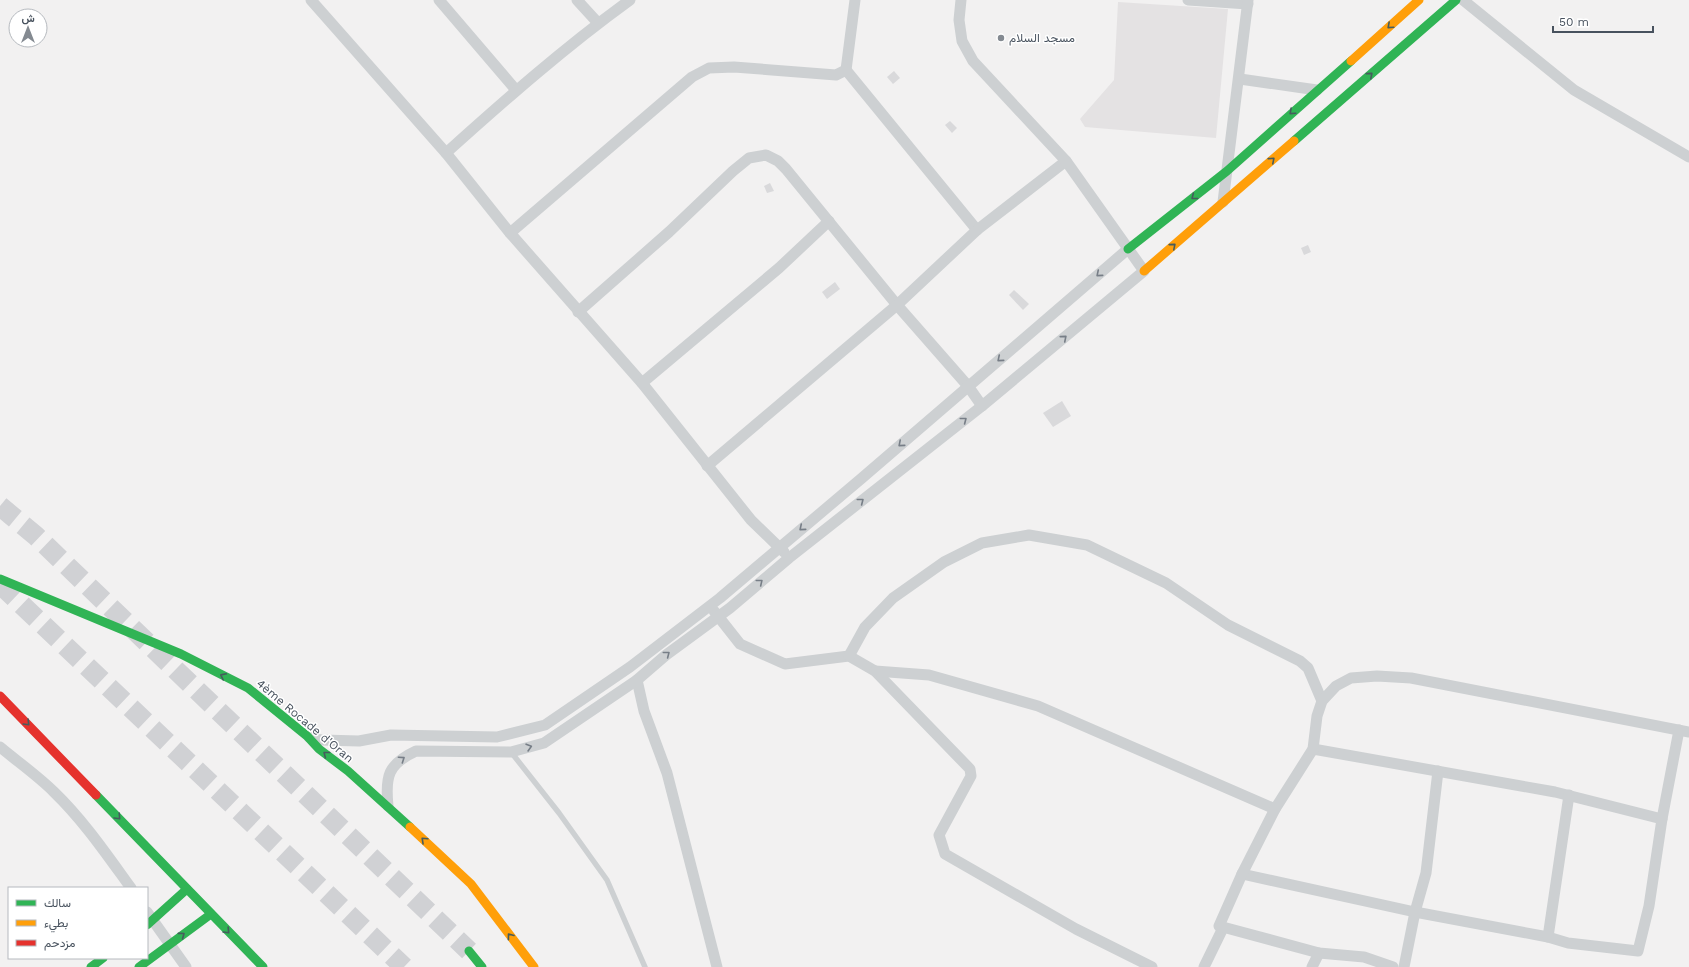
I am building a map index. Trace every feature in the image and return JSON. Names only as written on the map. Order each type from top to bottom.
[{"type":"main road","points":[[1128,249],[1227,171],[1419,0]]},
{"type":"main road","points":[[1144,271],[1456,0]]},
{"type":"main road","name":"4ème Rocade d'Oran","points":[[0,579],[181,654],[248,688],[307,736],[319,749],[388,806],[471,884],[534,967]]},
{"type":"main road","points":[[0,696],[92,788],[187,890],[263,967]]},
{"type":"main road","points":[[149,919],[187,890]]},
{"type":"main road","points":[[139,967],[211,914]]},
{"type":"main road","points":[[470,951],[482,967]]},
{"type":"main road","points":[[91,967],[102,959]]},
{"type":"street","points":[[311,0],[446,153],[510,233],[642,383],[751,520],[780,546],[789,558]]},
{"type":"street","points":[[439,0],[516,90]]},
{"type":"street","points":[[577,0],[598,23]]},
{"type":"street","points":[[446,153],[516,90],[598,23],[630,0]]},
{"type":"street","points":[[855,0],[846,70],[977,230]]},
{"type":"street","points":[[388,806],[387,793],[391,769],[398,761],[416,751],[506,753],[544,743],[637,680],[666,655],[718,617],[789,558],[982,406],[1144,271],[1066,161],[973,61],[962,41],[959,20],[961,0]]},
{"type":"street","points":[[1188,0],[1248,2],[1240,79],[1224,202]]},
{"type":"street","points":[[1463,0],[1574,90],[1689,157]]},
{"type":"street","points":[[510,233],[692,77],[709,68],[734,67],[836,75],[846,70]]},
{"type":"street","points":[[1240,79],[1317,90]]},
{"type":"street","points":[[578,312],[669,232],[733,171],[749,158],[766,155],[778,161],[897,304],[968,386],[982,406]]},
{"type":"street","points":[[707,466],[897,304],[977,230],[1066,161]]},
{"type":"street","points":[[642,383],[779,268],[829,221]]},
{"type":"street","points":[[307,736],[322,740],[359,740],[392,735],[497,737],[545,725],[630,666],[710,605],[862,478],[1128,249]]},
{"type":"street","points":[[849,656],[865,627],[893,598],[944,562],[982,543],[1029,535],[1088,545],[1166,583],[1228,625],[1300,661],[1308,668],[1322,701]]},
{"type":"street","points":[[710,605],[740,644],[785,664],[849,656],[875,671],[970,770],[971,776],[939,835],[945,854],[1076,929],[1152,967]]},
{"type":"street","points":[[875,671],[929,675],[1038,706],[1275,809]]},
{"type":"street","points":[[1242,874],[1415,912],[1548,937],[1568,943],[1638,951],[1649,906],[1662,819],[1684,731],[1411,678],[1377,676],[1351,678],[1336,686],[1322,701],[1317,716],[1313,748],[1275,809],[1242,874],[1219,926],[1319,953],[1364,957],[1393,967]]},
{"type":"street","points":[[637,680],[644,711],[667,774],[717,967]]},
{"type":"street","points":[[497,737],[506,753]]},
{"type":"street","points":[[0,747],[58,796],[94,838],[130,887]]},
{"type":"street","points":[[1313,748],[1569,795],[1662,819]]},
{"type":"street","points":[[1404,967],[1415,912],[1426,873],[1438,771]]},
{"type":"street","points":[[1548,937],[1569,795]]},
{"type":"street","points":[[149,919],[186,967]]},
{"type":"street","points":[[1204,967],[1223,928]]},
{"type":"street","points":[[1312,967],[1319,953]]},
{"type":"lane","points":[[506,753],[559,813],[607,880],[645,967]]},
{"type":"shaded area","points":[[1118,2],[1228,9],[1216,138],[1085,127],[1080,119],[1114,80]]},
{"type":"building","points":[[894,71],[900,78],[893,84],[887,77]]},
{"type":"building","points":[[950,121],[957,128],[952,133],[945,125]]},
{"type":"building","points":[[770,183],[774,191],[767,193],[764,186]]},
{"type":"building","points":[[1308,245],[1311,252],[1304,255],[1301,248]]},
{"type":"building","points":[[835,282],[840,289],[827,299],[822,292]]},
{"type":"building","points":[[1014,290],[1029,304],[1023,310],[1009,295]]},
{"type":"building","points":[[1062,401],[1071,416],[1053,427],[1043,413]]},
{"type":"tunnel","points":[[0,506],[36,536],[469,951]]},
{"type":"tunnel","points":[[0,584],[404,967]]},
{"type":"traffic: fast","points":[[1294,141],[1456,0]]},
{"type":"traffic: fast","points":[[1128,249],[1227,171],[1351,61]]},
{"type":"traffic: fast","points":[[0,579],[181,654],[248,688],[307,736],[319,749],[348,771],[410,827]]},
{"type":"traffic: fast","points":[[96,795],[263,967]]},
{"type":"traffic: fast","points":[[148,924],[187,889]]},
{"type":"traffic: fast","points":[[139,967],[211,914]]},
{"type":"traffic: fast","points":[[469,951],[482,967]]},
{"type":"traffic: fast","points":[[91,967],[102,959]]},
{"type":"traffic: slow","points":[[1351,61],[1419,0]]},
{"type":"traffic: slow","points":[[1144,271],[1294,141]]},
{"type":"traffic: slow","points":[[410,827],[471,884],[534,967]]},
{"type":"traffic: jam","points":[[0,696],[96,795]]},
{"type":"place","name":"مسجد السلام","points":[[1001,38]]}]
